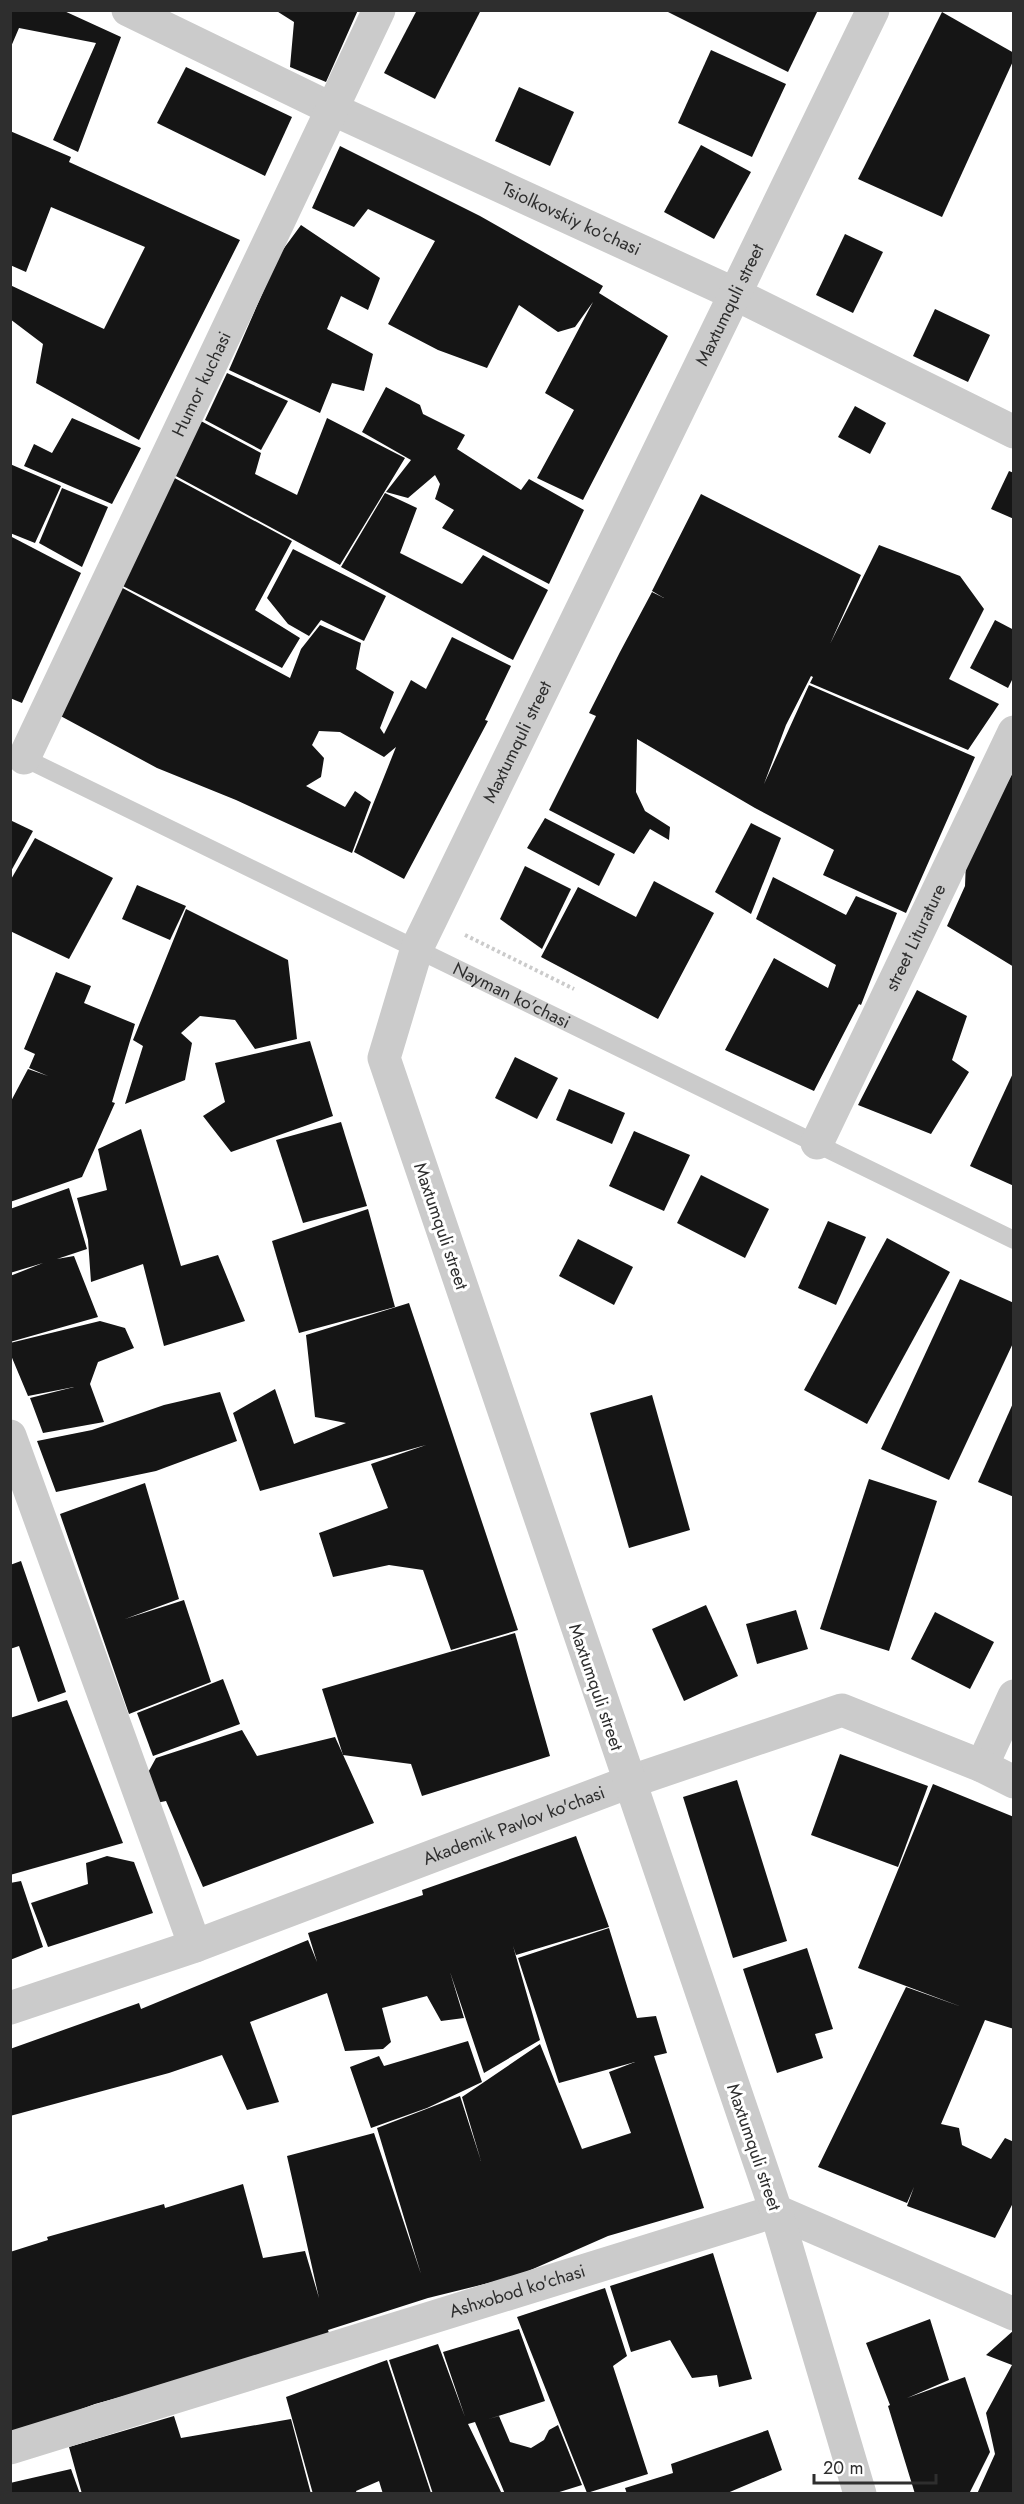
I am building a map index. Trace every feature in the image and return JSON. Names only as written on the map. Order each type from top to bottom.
[{"type":"street","name":"Tsiolkovskiy ko'chasi","points":[[128,10],[332,109],[735,294],[1014,432]]},
{"type":"street","name":"Humor kuchasi","points":[[17,755],[379,10]]},
{"type":"street","name":"Maxtumquli street","points":[[860,2493],[776,2211],[384,1058],[417,948],[873,10]]},
{"type":"street","name":"street Liturature","points":[[817,1143],[1014,732]]},
{"type":"street","points":[[10,1436],[24,1519],[195,1946]]},
{"type":"street","points":[[982,1766],[1014,1696]]},
{"type":"street","name":"Akademik Pavlov ko'chasi","points":[[10,2008],[195,1946],[629,1782],[842,1710],[982,1766],[1014,1782]]},
{"type":"street","points":[[776,2211],[1014,2314]]},
{"type":"street","name":"Ashxobod ko'chasi","points":[[10,2448],[776,2211]]},
{"type":"lane","name":"Nayman ko'chasi","points":[[17,755],[1014,1240]]},
{"type":"building","points":[[10,10],[62,10],[121,37],[78,152],[53,140],[96,43],[19,28],[10,49]]},
{"type":"building","points":[[275,10],[358,10],[326,82],[290,67],[294,22]]},
{"type":"building","points":[[417,10],[481,10],[435,99],[384,73]]},
{"type":"building","points":[[664,10],[818,10],[788,72]]},
{"type":"building","points":[[942,12],[1014,53],[1014,59],[942,217],[858,179]]},
{"type":"building","points":[[711,50],[786,84],[752,157],[678,123]]},
{"type":"building","points":[[186,67],[292,117],[265,176],[157,123]]},
{"type":"building","points":[[519,87],[574,112],[550,166],[495,141]]},
{"type":"building","points":[[10,131],[71,157],[69,162],[240,240],[139,440],[36,383],[43,344],[10,319],[10,285],[104,329],[145,247],[51,207],[26,272],[10,265]]},
{"type":"building","points":[[701,145],[751,172],[714,239],[664,212]]},
{"type":"building","points":[[340,146],[480,216],[603,286],[599,293],[668,336],[583,500],[537,478],[574,410],[545,393],[593,302],[575,327],[558,332],[519,305],[487,368],[438,350],[388,324],[435,241],[368,209],[354,227],[312,208]]},
{"type":"building","points":[[301,225],[380,278],[368,310],[341,296],[327,329],[373,354],[364,391],[332,383],[320,413],[229,370],[279,255]]},
{"type":"building","points":[[845,234],[883,252],[853,313],[816,295]]},
{"type":"building","points":[[935,309],[990,335],[968,382],[913,356]]},
{"type":"building","points":[[227,373],[288,401],[261,450],[205,420]]},
{"type":"building","points":[[386,387],[420,405],[423,414],[465,435],[457,449],[521,490],[529,479],[584,510],[549,584],[442,528],[454,510],[435,499],[440,484],[435,475],[408,498],[386,492],[411,460],[362,432]]},
{"type":"building","points":[[855,406],[886,423],[870,454],[838,437]]},
{"type":"building","points":[[72,418],[141,448],[112,504],[24,466],[34,444],[52,453]]},
{"type":"building","points":[[327,418],[405,458],[340,565],[174,475],[199,420],[261,453],[255,474],[297,495]]},
{"type":"building","points":[[10,464],[61,486],[35,543],[10,533]]},
{"type":"building","points":[[1009,471],[1014,473],[1014,519],[991,509]]},
{"type":"building","points":[[169,475],[292,541],[255,610],[300,638],[282,668],[115,582]]},
{"type":"building","points":[[62,488],[108,507],[82,567],[39,543]]},
{"type":"building","points":[[385,493],[417,508],[400,553],[462,584],[483,555],[548,590],[513,660],[341,567]]},
{"type":"building","points":[[701,494],[861,575],[830,644],[879,545],[960,576],[984,609],[949,679],[999,704],[968,750],[810,683],[813,677],[811,676],[786,725],[764,784],[809,685],[975,757],[906,913],[823,875],[834,850],[755,808],[637,739],[636,792],[645,811],[670,827],[669,840],[650,829],[634,854],[549,810],[596,716],[589,713],[652,592],[664,598],[652,591]]},
{"type":"building","points":[[10,536],[81,573],[22,703],[10,698]]},
{"type":"building","points":[[293,549],[386,596],[364,641],[321,620],[309,636],[288,624],[267,598]]},
{"type":"building","points":[[117,585],[290,678],[301,649],[320,625],[361,643],[356,669],[394,692],[380,728],[384,734],[411,680],[426,689],[452,637],[511,666],[485,720],[488,721],[404,879],[354,852],[396,747],[384,757],[340,732],[319,731],[312,745],[324,758],[321,777],[306,786],[345,807],[355,791],[371,802],[352,853],[236,800],[157,768],[55,713]]},
{"type":"building","points":[[995,620],[1014,630],[1014,676],[1008,688],[970,668]]},
{"type":"building","points":[[1012,774],[1014,775],[1014,967],[947,926],[965,886],[966,861]]},
{"type":"building","points":[[545,818],[615,854],[599,886],[527,848]]},
{"type":"building","points":[[10,820],[33,831],[10,873]]},
{"type":"building","points":[[751,823],[781,838],[751,914],[715,892]]},
{"type":"building","points":[[35,838],[113,878],[69,959],[10,931],[10,881]]},
{"type":"building","points":[[525,866],[571,889],[542,949],[500,919]]},
{"type":"building","points":[[773,877],[846,915],[856,896],[897,913],[861,1005],[859,1004],[814,1091],[725,1050],[774,958],[828,988],[836,965],[756,919]]},
{"type":"building","points":[[654,881],[714,913],[658,1019],[541,957],[578,887],[636,917]]},
{"type":"building","points":[[137,885],[186,906],[170,940],[122,919]]},
{"type":"building","points":[[186,909],[288,960],[297,1039],[255,1049],[235,1020],[200,1016],[181,1033],[192,1043],[185,1080],[125,1104],[143,1046],[133,1040]]},
{"type":"building","points":[[56,972],[91,986],[84,1003],[135,1024],[112,1102],[115,1103],[82,1177],[10,1202],[10,1103],[28,1069],[48,1076],[29,1068],[35,1054],[24,1049]]},
{"type":"building","points":[[917,990],[967,1016],[952,1060],[969,1072],[931,1134],[858,1105]]},
{"type":"building","points":[[310,1041],[333,1116],[231,1152],[203,1116],[225,1102],[215,1063]]},
{"type":"building","points":[[515,1057],[558,1078],[537,1119],[495,1098]]},
{"type":"building","points":[[1014,1071],[1014,1186],[970,1166]]},
{"type":"building","points":[[569,1089],[625,1113],[612,1144],[556,1120]]},
{"type":"building","points":[[341,1122],[367,1206],[303,1223],[276,1140]]},
{"type":"building","points":[[141,1129],[181,1266],[218,1255],[245,1321],[164,1346],[143,1264],[91,1282],[88,1240],[77,1198],[107,1190],[98,1149]]},
{"type":"building","points":[[634,1131],[690,1155],[664,1211],[609,1186]]},
{"type":"building","points":[[701,1175],[769,1209],[745,1258],[677,1223]]},
{"type":"building","points":[[69,1188],[87,1249],[57,1259],[74,1256],[98,1317],[10,1342],[10,1276],[43,1263],[10,1273],[10,1209]]},
{"type":"building","points":[[368,1209],[395,1307],[299,1333],[272,1241]]},
{"type":"building","points":[[828,1221],[866,1237],[836,1305],[798,1288]]},
{"type":"building","points":[[887,1238],[950,1272],[867,1424],[804,1390]]},
{"type":"building","points":[[578,1239],[633,1267],[614,1305],[559,1276]]},
{"type":"building","points":[[960,1279],[1014,1303],[1014,1341],[949,1480],[881,1449]]},
{"type":"building","points":[[409,1303],[518,1630],[451,1650],[423,1570],[389,1565],[333,1577],[319,1533],[388,1508],[371,1464],[426,1445],[260,1491],[233,1413],[275,1389],[294,1444],[346,1423],[315,1417],[306,1335]]},
{"type":"building","points":[[100,1321],[125,1328],[134,1348],[98,1362],[90,1384],[104,1422],[43,1433],[30,1398],[74,1387],[28,1396],[10,1353],[10,1343]]},
{"type":"building","points":[[220,1392],[237,1441],[156,1471],[56,1492],[37,1441],[92,1430],[164,1405]]},
{"type":"building","points":[[652,1395],[690,1530],[629,1548],[590,1413]]},
{"type":"building","points":[[1014,1401],[1014,1497],[978,1482]]},
{"type":"building","points":[[869,1479],[937,1501],[889,1651],[820,1629]]},
{"type":"building","points":[[145,1483],[179,1599],[125,1619],[184,1600],[211,1682],[129,1714],[60,1514]]},
{"type":"building","points":[[21,1561],[66,1692],[38,1702],[19,1646],[10,1649],[10,1565]]},
{"type":"building","points":[[706,1605],[738,1676],[684,1701],[652,1629]]},
{"type":"building","points":[[796,1610],[808,1649],[757,1664],[746,1624]]},
{"type":"building","points":[[935,1612],[994,1642],[970,1689],[911,1659]]},
{"type":"building","points":[[515,1633],[550,1756],[422,1796],[411,1764],[343,1755],[322,1689]]},
{"type":"building","points":[[223,1679],[240,1724],[153,1756],[137,1713]]},
{"type":"building","points":[[67,1700],[123,1843],[10,1875],[10,1718]]},
{"type":"building","points":[[242,1730],[257,1756],[335,1737],[374,1823],[203,1887],[166,1801],[151,1804],[145,1778],[156,1758]]},
{"type":"building","points":[[840,1754],[928,1786],[898,1867],[811,1835]]},
{"type":"building","points":[[737,1780],[787,1941],[733,1958],[683,1797]]},
{"type":"building","points":[[933,1784],[1014,1817],[1014,2029],[985,2020],[941,2124],[959,2128],[962,2145],[991,2159],[1005,2138],[1014,2142],[1014,2201],[995,2238],[907,2206],[914,2187],[907,2203],[818,2167],[906,1987],[962,2007],[858,1968]]},
{"type":"building","points":[[576,1836],[609,1927],[516,1955],[513,1946],[540,2040],[484,2073],[450,1972],[464,2018],[441,2021],[427,1996],[382,2008],[391,2042],[383,2049],[345,2051],[327,1993],[250,2022],[279,2102],[247,2110],[222,2055],[169,2073],[10,2116],[10,2049],[139,2003],[141,2009],[308,1940],[317,1962],[308,1933],[423,1895],[422,1890]]},
{"type":"building","points":[[107,1856],[134,1862],[153,1913],[48,1947],[31,1903],[88,1884],[86,1863]]},
{"type":"building","points":[[21,1881],[43,1947],[10,1960],[10,1883]]},
{"type":"building","points":[[609,1928],[637,2018],[656,2016],[667,2053],[654,2056],[704,2208],[608,2236],[517,2276],[428,2298],[328,2330],[331,2340],[95,2404],[10,2436],[10,2252],[48,2240],[47,2237],[164,2204],[165,2208],[243,2184],[263,2258],[305,2251],[319,2298],[287,2156],[374,2133],[421,2274],[377,2128],[460,2096],[481,2161],[462,2097],[540,2044],[582,2149],[631,2133],[609,2072],[635,2062],[559,2083],[518,1958]]},
{"type":"building","points":[[807,1948],[833,2029],[815,2034],[823,2058],[777,2073],[743,1969]]},
{"type":"building","points":[[468,2041],[482,2082],[427,2108],[371,2128],[350,2067],[379,2056],[384,2066]]},
{"type":"building","points":[[713,2253],[752,2379],[719,2387],[717,2375],[692,2378],[670,2340],[631,2352],[610,2286]]},
{"type":"building","points":[[605,2288],[627,2356],[613,2366],[648,2474],[587,2493],[517,2317]]},
{"type":"building","points":[[930,2319],[949,2380],[907,2398],[965,2377],[990,2452],[969,2494],[915,2494],[888,2406],[890,2405],[866,2343]]},
{"type":"building","points":[[519,2329],[545,2401],[489,2419],[499,2416],[510,2442],[531,2448],[544,2440],[549,2430],[558,2425],[582,2485],[553,2494],[505,2494],[475,2422],[468,2424],[502,2494],[433,2494],[389,2360],[438,2344],[465,2417],[443,2352]]},
{"type":"building","points":[[1014,2330],[1014,2494],[977,2494],[995,2454],[986,2413],[1012,2365],[986,2355]]},
{"type":"building","points":[[387,2360],[431,2493],[383,2494],[379,2481],[356,2491],[357,2494],[313,2494],[286,2397]]},
{"type":"building","points":[[174,2416],[181,2438],[291,2419],[311,2494],[82,2494],[69,2447]]},
{"type":"building","points":[[768,2430],[782,2470],[725,2494],[627,2494],[625,2488],[673,2473],[671,2464]]},
{"type":"building","points":[[71,2469],[80,2494],[10,2494],[10,2483]]}]
